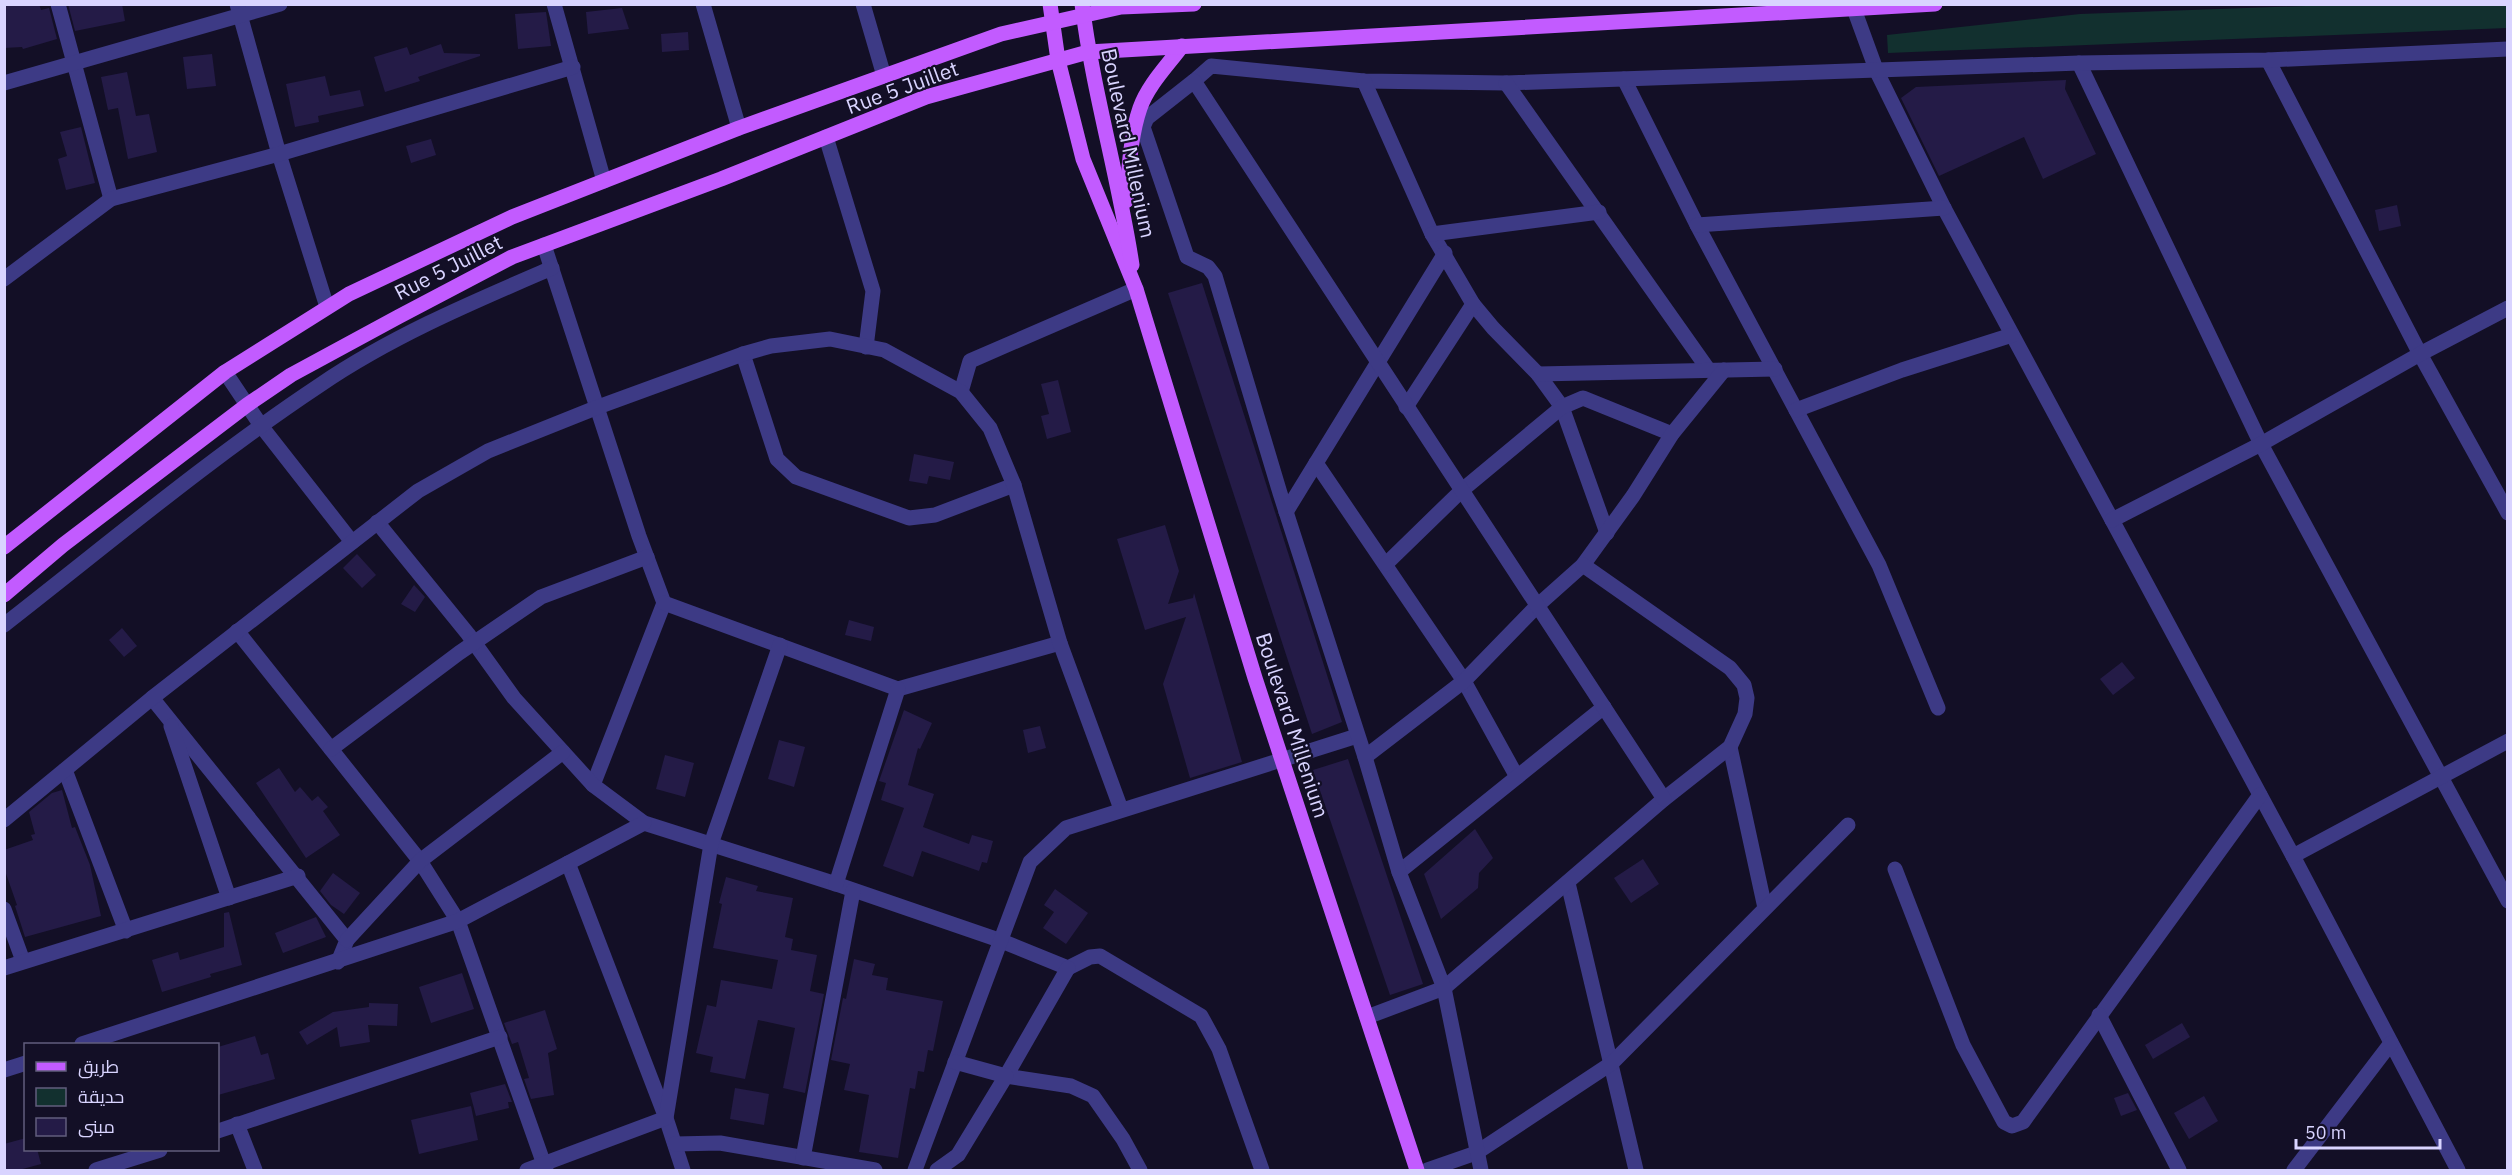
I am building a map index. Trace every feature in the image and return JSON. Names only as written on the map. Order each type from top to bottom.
[{"type":"main road","name":"Boulevard Millenium","points":[[1050,4],[1058,60],[1083,159],[1136,289],[1282,761],[1417,1170]]},
{"type":"main road","name":"Rue 5 Juillet","points":[[4,547],[225,372],[349,294],[512,217],[739,129],[1001,34],[1053,22],[1083,10],[1194,4]]},
{"type":"main road","name":"Rue 5 Juillet","points":[[4,595],[63,545],[247,405],[291,375],[398,317],[512,257],[926,97],[1088,52],[1935,4]]},
{"type":"main road","name":"Boulevard Millenium","points":[[1083,10],[1088,52],[1125,213],[1136,289]]},
{"type":"main road","points":[[1125,213],[1134,133],[1141,106],[1182,46]]},
{"type":"street","points":[[58,4],[111,199]]},
{"type":"street","points":[[4,83],[239,10],[280,4]]},
{"type":"street","points":[[554,4],[604,181]]},
{"type":"street","points":[[703,4],[739,129]]},
{"type":"street","points":[[863,4],[884,76]]},
{"type":"street","points":[[1854,9],[1877,72],[1944,208],[2293,856],[2458,1170]]},
{"type":"street","points":[[239,10],[279,154],[327,307]]},
{"type":"street","points":[[1206,44],[1211,66]]},
{"type":"street","points":[[1481,1170],[1444,988],[1399,872],[1215,276],[1208,267],[1187,257],[1143,127],[1147,118],[1211,66],[1364,81],[1506,83],[1877,72],[2079,63],[2268,60],[2508,49]]},
{"type":"street","points":[[2268,60],[2420,354],[2508,513]]},
{"type":"street","points":[[2079,63],[2262,444],[2508,901]]},
{"type":"street","points":[[4,279],[111,199],[279,154],[573,67]]},
{"type":"street","points":[[1624,79],[1697,225],[1880,565],[1938,708]]},
{"type":"street","points":[[1194,81],[1664,799]]},
{"type":"street","points":[[1364,81],[1432,234],[1473,304],[1538,374],[1562,406],[1607,533]]},
{"type":"street","points":[[1506,83],[1708,369]]},
{"type":"street","points":[[826,137],[873,291],[866,347]]},
{"type":"street","points":[[1697,225],[1944,208]]},
{"type":"street","points":[[1432,234],[1599,212]]},
{"type":"street","points":[[544,245],[664,603],[593,785]]},
{"type":"street","points":[[1286,512],[1444,253]]},
{"type":"street","points":[[4,625],[157,504],[321,384],[387,344],[473,302],[552,268]]},
{"type":"street","points":[[961,392],[970,361],[1136,289]]},
{"type":"street","points":[[1406,407],[1473,304]]},
{"type":"street","points":[[2112,520],[2262,444],[2420,354],[2508,308]]},
{"type":"street","points":[[1796,410],[1902,369],[2012,335]]},
{"type":"street","points":[[4,820],[152,698],[418,491],[488,451],[598,407],[743,354],[771,346],[830,339],[884,350],[961,392],[990,428],[1014,485],[1060,643],[1121,809]]},
{"type":"street","points":[[743,354],[777,459],[795,477],[909,518],[935,515],[1014,485]]},
{"type":"street","points":[[1538,374],[1775,369]]},
{"type":"street","points":[[1365,757],[1464,681],[1537,606],[1583,565],[1607,533],[1672,434],[1724,370]]},
{"type":"street","points":[[225,372],[262,427],[352,542]]},
{"type":"street","points":[[1386,564],[1461,492],[1562,406],[1583,398],[1672,434]]},
{"type":"street","points":[[1316,462],[1464,681],[1517,777]]},
{"type":"street","points":[[377,522],[474,642],[514,698],[593,785],[644,823],[836,884],[999,940],[1068,968]]},
{"type":"street","points":[[331,749],[474,642],[542,597],[647,557]]},
{"type":"street","points":[[1367,1017],[1444,988],[1664,799],[1730,747],[1745,714],[1748,698],[1744,685],[1730,669],[1583,565]]},
{"type":"street","points":[[664,603],[898,689],[1060,643]]},
{"type":"street","points":[[237,631],[420,861],[458,921],[545,1168]]},
{"type":"street","points":[[666,1118],[711,844],[780,645]]},
{"type":"street","points":[[836,884],[898,689]]},
{"type":"street","points":[[152,698],[298,876],[347,940]]},
{"type":"street","points":[[1399,872],[1604,708]]},
{"type":"street","points":[[168,718],[229,898]]},
{"type":"street","points":[[915,1170],[1030,862],[1066,828],[1357,736]]},
{"type":"street","points":[[2293,856],[2508,741]]},
{"type":"street","points":[[1730,747],[1765,908]]},
{"type":"street","points":[[338,962],[347,940],[420,861],[563,752]]},
{"type":"street","points":[[65,770],[126,931]]},
{"type":"street","points":[[1895,869],[1963,1045],[2004,1122],[2012,1126],[2023,1122],[2260,795]]},
{"type":"street","points":[[85,1043],[458,921],[644,823]]},
{"type":"street","points":[[1427,1170],[1476,1153],[1612,1063],[1848,825]]},
{"type":"street","points":[[568,862],[666,1118],[683,1170]]},
{"type":"street","points":[[4,968],[298,876]]},
{"type":"street","points":[[1568,883],[1636,1170]]},
{"type":"street","points":[[803,1158],[853,891]]},
{"type":"street","points":[[4,909],[23,961]]},
{"type":"street","points":[[937,1170],[958,1155],[1068,968],[1090,957],[1100,956],[1201,1016],[1219,1049],[1262,1170]]},
{"type":"street","points":[[2099,1015],[2180,1170]]},
{"type":"street","points":[[219,1131],[500,1037]]},
{"type":"street","points":[[2302,1166],[2391,1043]]},
{"type":"street","points":[[955,1062],[1006,1076],[1071,1086],[1093,1096],[1123,1139],[1140,1170]]},
{"type":"street","points":[[4,1070],[24,1064]]},
{"type":"street","points":[[527,1170],[545,1168],[666,1118]]},
{"type":"street","points":[[237,1125],[255,1170]]},
{"type":"street","points":[[675,1144],[720,1143],[875,1170]]},
{"type":"street","points":[[96,1170],[154,1151]]},
{"type":"green space","points":[[2360,4],[2507,5],[2507,28],[1888,53],[1887,35],[2080,14]]},
{"type":"building","points":[[4,4],[39,4],[41,10],[49,8],[57,39],[23,49],[22,47],[4,48]]},
{"type":"building","points":[[68,4],[122,4],[125,21],[75,31]]},
{"type":"building","points":[[622,8],[629,29],[588,34],[586,12]]},
{"type":"building","points":[[546,12],[551,46],[518,49],[515,14]]},
{"type":"building","points":[[688,32],[689,50],[662,52],[661,34]]},
{"type":"building","points":[[441,44],[444,53],[480,54],[480,56],[418,77],[420,81],[385,92],[374,57],[407,47],[410,55]]},
{"type":"building","points":[[212,54],[216,86],[187,89],[183,57]]},
{"type":"building","points":[[127,72],[136,116],[149,114],[157,152],[128,159],[118,108],[108,110],[101,77]]},
{"type":"building","points":[[325,76],[330,96],[360,90],[364,106],[318,116],[319,122],[295,127],[286,84]]},
{"type":"building","points":[[2066,80],[2065,89],[2096,154],[2043,179],[2024,137],[1939,176],[1901,98],[1916,87]]},
{"type":"building","points":[[81,127],[95,183],[66,190],[58,159],[67,156],[60,132]]},
{"type":"building","points":[[431,139],[436,155],[411,163],[406,146]]},
{"type":"building","points":[[2397,205],[2401,226],[2379,231],[2375,210]]},
{"type":"building","points":[[1202,283],[1342,722],[1312,734],[1168,293]]},
{"type":"building","points":[[1058,380],[1071,432],[1047,439],[1041,416],[1049,414],[1041,384]]},
{"type":"building","points":[[914,454],[954,462],[950,480],[929,476],[927,484],[909,481]]},
{"type":"building","points":[[1165,525],[1179,571],[1168,604],[1193,598],[1194,593],[1242,762],[1190,778],[1163,684],[1186,617],[1145,630],[1117,539]]},
{"type":"building","points":[[357,554],[376,575],[362,588],[343,568]]},
{"type":"building","points":[[414,585],[425,597],[415,612],[401,604]]},
{"type":"building","points":[[849,620],[874,627],[871,641],[845,635]]},
{"type":"building","points":[[122,628],[137,646],[124,657],[109,640]]},
{"type":"building","points":[[2122,662],[2135,678],[2113,695],[2100,679]]},
{"type":"building","points":[[904,710],[932,723],[920,749],[918,748],[908,785],[934,794],[923,827],[969,844],[972,835],[993,841],[987,863],[982,862],[979,871],[922,851],[913,877],[883,866],[904,808],[881,800],[886,783],[879,781]]},
{"type":"building","points":[[1040,726],[1046,748],[1028,753],[1023,730]]},
{"type":"building","points":[[779,740],[805,747],[794,787],[768,779]]},
{"type":"building","points":[[665,755],[694,763],[685,797],[656,789]]},
{"type":"building","points":[[1348,759],[1423,984],[1390,995],[1313,770]]},
{"type":"building","points":[[279,768],[295,792],[300,787],[312,801],[318,796],[328,807],[323,811],[340,835],[306,858],[256,783]]},
{"type":"building","points":[[62,790],[72,828],[75,827],[90,865],[101,916],[25,937],[4,868],[4,850],[33,840],[31,835],[35,834],[29,812],[52,793]]},
{"type":"building","points":[[1475,829],[1493,858],[1479,873],[1478,888],[1441,919],[1424,874]]},
{"type":"building","points":[[1643,859],[1659,884],[1631,903],[1614,878]]},
{"type":"building","points":[[333,873],[360,893],[344,914],[331,905],[320,891]]},
{"type":"building","points":[[726,877],[758,886],[756,891],[793,898],[785,937],[793,939],[791,950],[817,955],[810,991],[824,994],[805,1093],[783,1088],[795,1028],[758,1020],[745,1079],[710,1072],[713,1057],[696,1053],[707,1005],[716,1007],[721,980],[772,989],[778,960],[713,948],[722,904],[719,903]]},
{"type":"building","points":[[1055,889],[1088,913],[1066,944],[1043,928],[1054,912],[1044,905]]},
{"type":"building","points":[[229,912],[242,965],[162,992],[152,960],[178,952],[180,960],[224,947],[224,913]]},
{"type":"building","points":[[316,917],[326,937],[283,953],[275,933]]},
{"type":"building","points":[[854,959],[875,964],[872,975],[888,978],[886,990],[943,1001],[933,1051],[928,1050],[924,1072],[918,1071],[915,1089],[910,1088],[898,1158],[859,1152],[869,1095],[844,1090],[850,1064],[831,1060],[843,998],[846,999]]},
{"type":"building","points":[[462,973],[474,1009],[431,1023],[419,987]]},
{"type":"building","points":[[369,1003],[398,1004],[397,1026],[368,1025],[370,1042],[340,1047],[337,1027],[307,1045],[299,1032],[333,1012],[369,1007]]},
{"type":"building","points":[[545,1010],[557,1049],[548,1053],[554,1095],[531,1099],[524,1079],[529,1078],[518,1042],[512,1044],[504,1023]]},
{"type":"building","points":[[2182,1023],[2190,1037],[2153,1059],[2145,1045]]},
{"type":"building","points":[[255,1036],[261,1055],[268,1053],[275,1079],[219,1095],[219,1047]]},
{"type":"building","points":[[505,1084],[512,1102],[508,1102],[509,1108],[476,1116],[470,1093]]},
{"type":"building","points":[[735,1088],[769,1094],[764,1125],[730,1119]]},
{"type":"building","points":[[2128,1093],[2137,1110],[2121,1116],[2114,1098]]},
{"type":"building","points":[[2204,1096],[2218,1121],[2189,1139],[2174,1113]]},
{"type":"building","points":[[471,1106],[478,1140],[419,1154],[411,1120]]},
{"type":"building","points":[[24,1139],[24,1151],[38,1151],[41,1164],[19,1170],[4,1170],[4,1144]]}]
